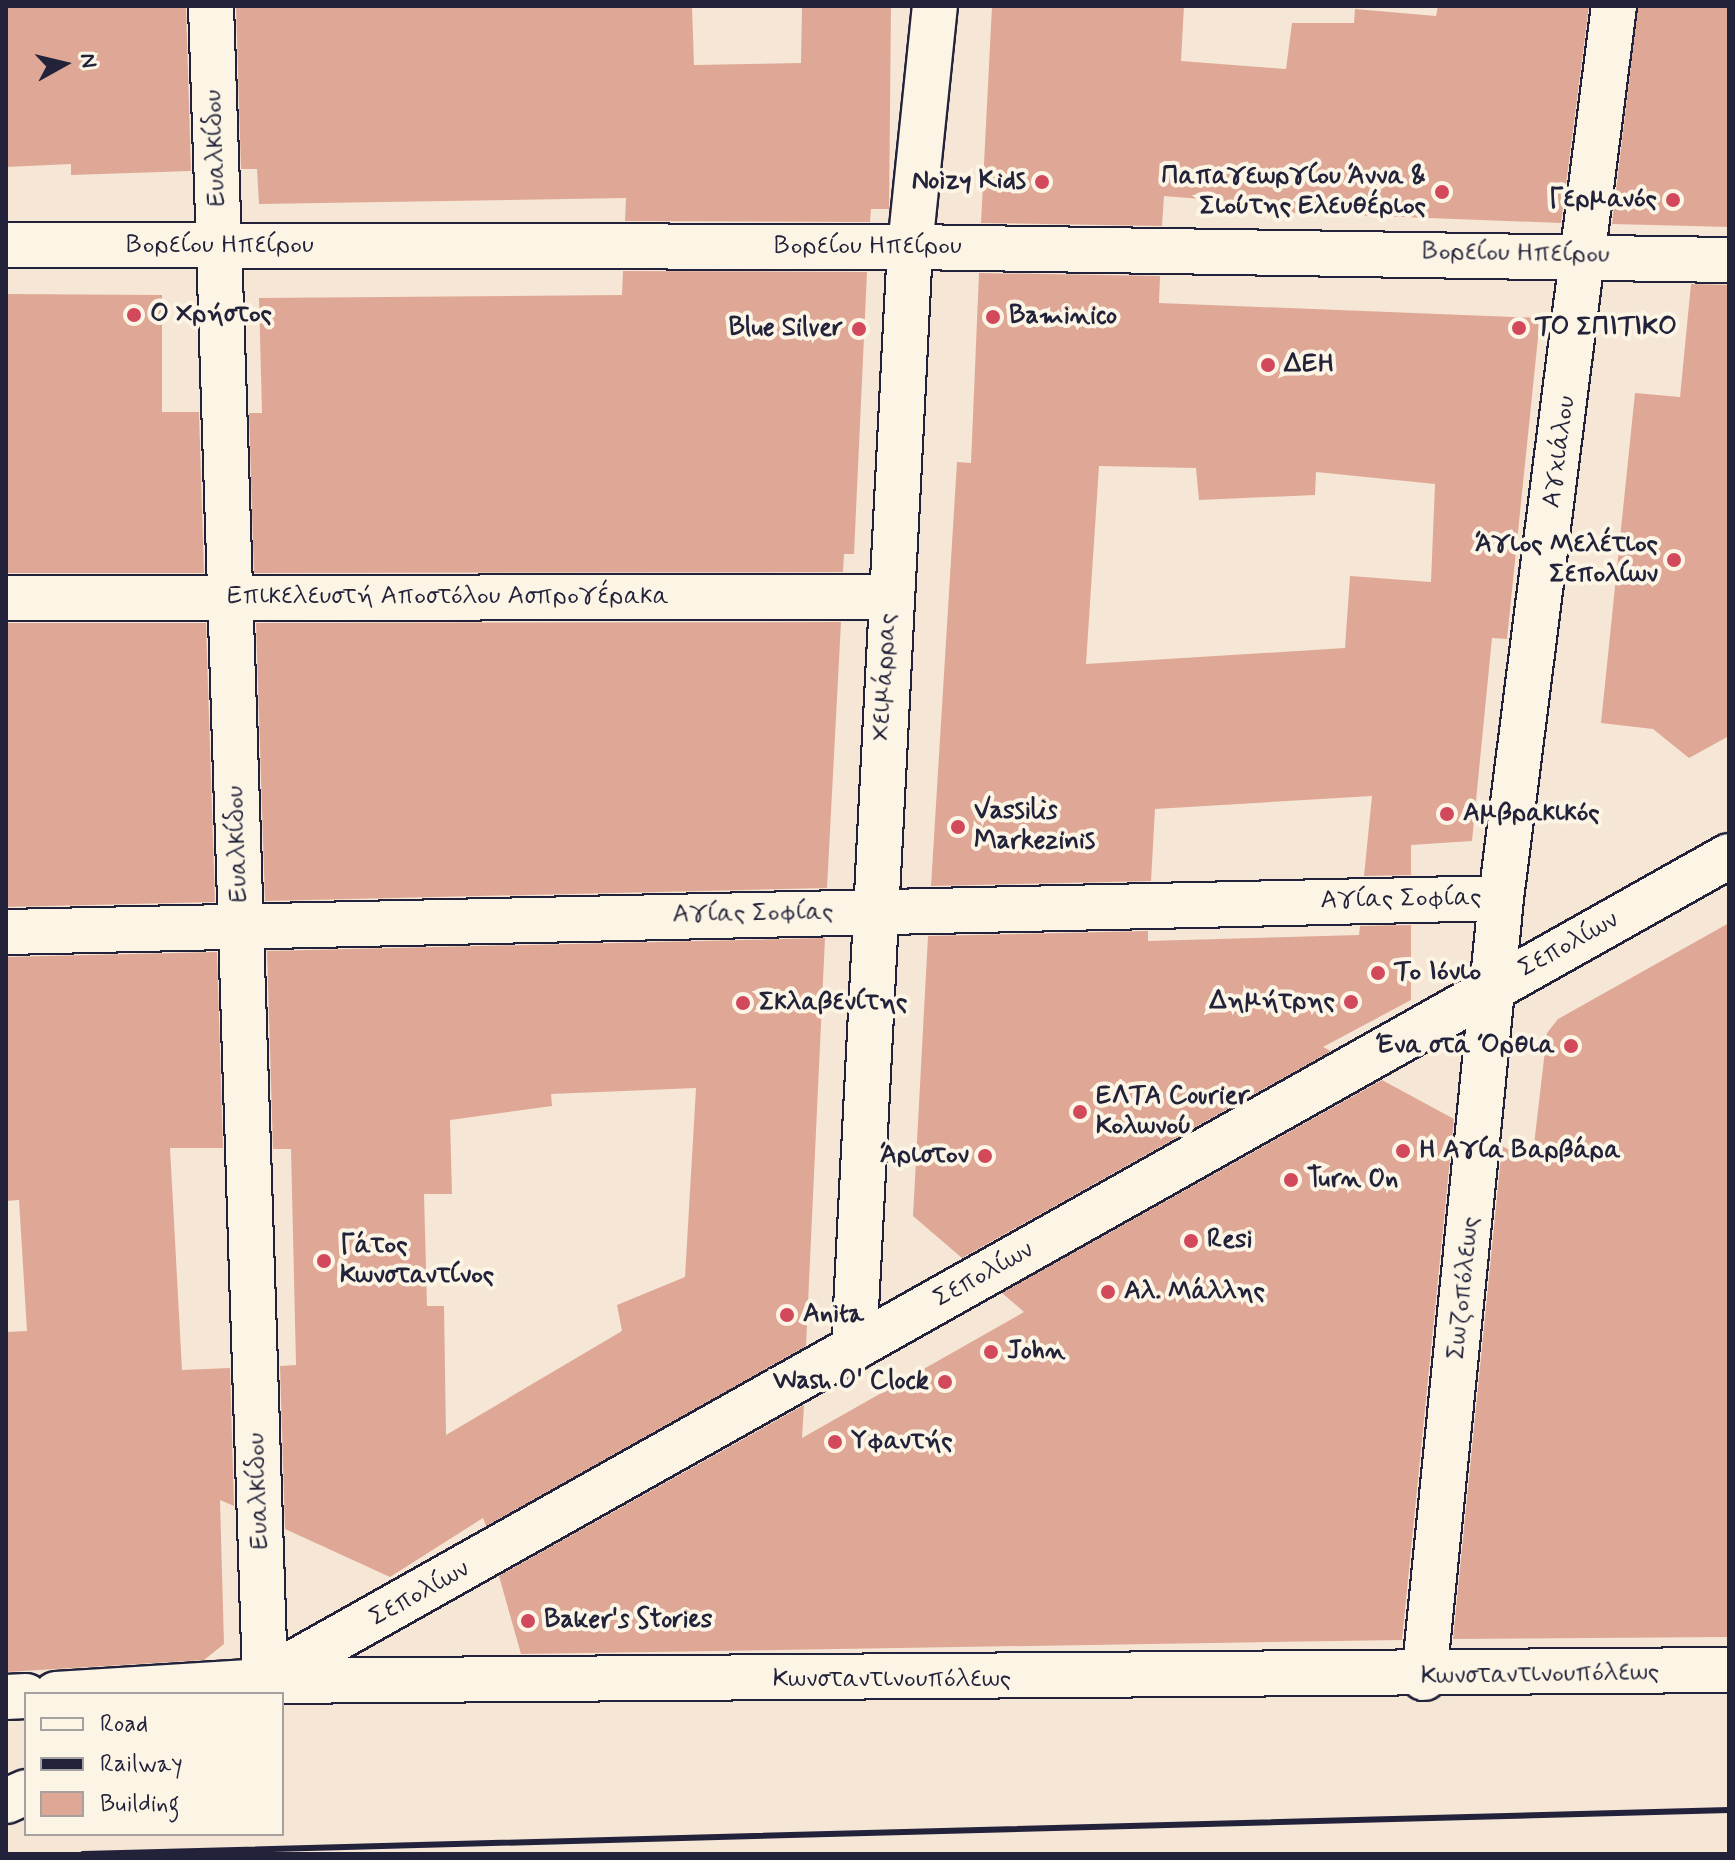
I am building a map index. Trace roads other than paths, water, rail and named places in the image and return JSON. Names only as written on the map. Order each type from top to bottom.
[{"type":"street","name":"Ευαλκίδου","points":[[211,6],[240,926],[252,1688]]},
{"type":"street","name":"Χειμάρρας","points":[[854,1348],[872,911],[910,247],[935,6]]},
{"type":"street","name":"Αγχιάλου","points":[[1501,898],[1587,254],[1614,6]]},
{"type":"street","name":"Βορείου Ηπείρου","points":[[6,245],[910,247],[1587,254],[1729,260]]},
{"type":"street","name":"Επικελευστή Αποστόλου Ασπρογέρακα","points":[[6,598],[890,597]]},
{"type":"street","name":"Σεπολίων","points":[[252,1688],[1729,856]]},
{"type":"street","name":"Αγίας Σοφίας","points":[[6,932],[1501,898]]},
{"type":"street","name":"Σωζοπόλεως","points":[[1424,1678],[1496,987],[1501,898]]},
{"type":"street","name":"Κωνσταντινουπόλεως","points":[[121,1692],[252,1688],[1424,1678],[1729,1670]]},
{"type":"railway","points":[[83,1854],[1729,1810]]},
{"type":"place","name":"Noizy Kids","points":[[1042,182]]},
{"type":"place","name":"Παπαγεωργίου Άννα & Σιούτης Ελευθέριος","points":[[1442,192]]},
{"type":"place","name":"Γερμανός","points":[[1673,200]]},
{"type":"place","name":"Ο Χρήστος","points":[[134,315]]},
{"type":"place","name":"Baminico","points":[[993,317]]},
{"type":"place","name":"ΤΟ ΣΠΙΤΙΚΟ","points":[[1519,328]]},
{"type":"place","name":"Blue Silver","points":[[859,329]]},
{"type":"place","name":"ΔΕΗ","points":[[1268,365]]},
{"type":"place","name":"Άγιος Μελέτιος Σεπολίων","points":[[1674,560]]},
{"type":"place","name":"Αμβρακικός","points":[[1447,814]]},
{"type":"place","name":"Vassilis Markezinis","points":[[958,827]]},
{"type":"place","name":"Το Ιόνιο","points":[[1378,973]]},
{"type":"place","name":"Δημήτρης","points":[[1351,1002]]},
{"type":"place","name":"Σκλαβενίτης","points":[[743,1003]]},
{"type":"place","name":"Ένα στα Όρθια","points":[[1571,1046]]},
{"type":"place","name":"ΕΛΤΑ Courier Κολωνού","points":[[1080,1112]]},
{"type":"place","name":"Η Αγία Βαρβάρα","points":[[1403,1151]]},
{"type":"place","name":"Άριστον","points":[[985,1156]]},
{"type":"place","name":"Turn On","points":[[1291,1180]]},
{"type":"place","name":"Resi","points":[[1191,1241]]},
{"type":"place","name":"Γάτος Κωνσταντίνος","points":[[324,1261]]},
{"type":"place","name":"Αλ. Μάλλης","points":[[1108,1292]]},
{"type":"place","name":"Anita","points":[[787,1315]]},
{"type":"place","name":"John","points":[[991,1352]]},
{"type":"place","name":"Wash O' Clock","points":[[945,1382]]},
{"type":"place","name":"Υφαντής","points":[[835,1442]]},
{"type":"place","name":"Baker's Stories","points":[[528,1621]]}]
